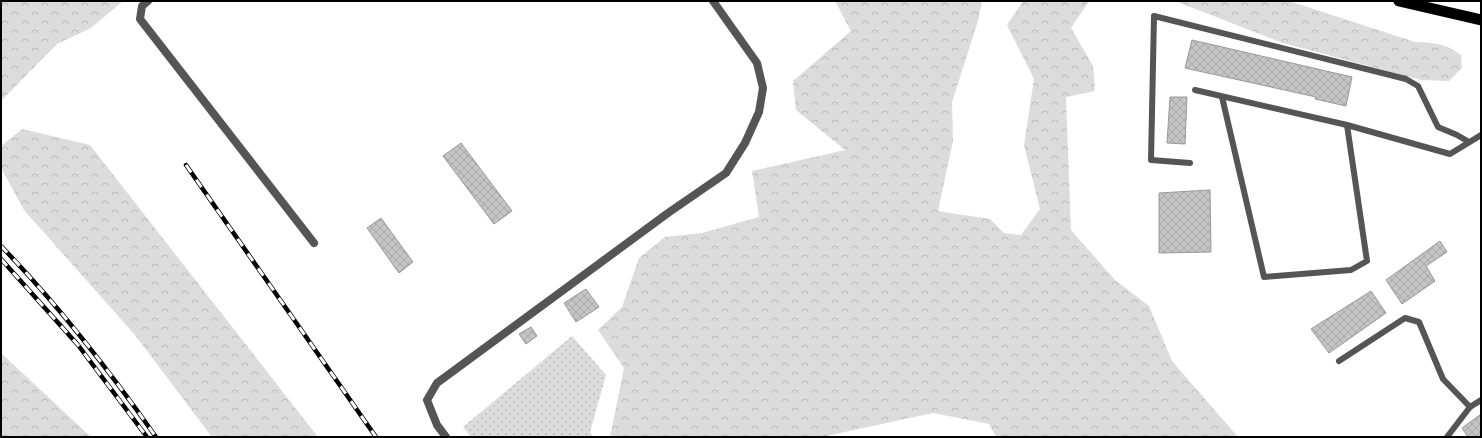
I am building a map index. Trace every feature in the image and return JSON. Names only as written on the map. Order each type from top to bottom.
[{"type":"highway","points":[[1399,1],[1481,20]]},
{"type":"street","points":[[148,1],[142,6],[140,19],[314,244]]},
{"type":"street","points":[[446,437],[436,425],[427,400],[437,383],[668,213],[726,173],[745,143],[759,112],[763,88],[757,63],[713,1]]},
{"type":"lane","points":[[1190,163],[1151,160],[1154,16],[1406,79],[1418,86],[1438,127],[1469,142]]},
{"type":"lane","points":[[1195,90],[1347,125],[1450,154],[1481,135]]},
{"type":"lane","points":[[1222,96],[1264,277],[1351,270],[1367,261],[1347,125]]},
{"type":"lane","points":[[1339,361],[1405,318],[1419,322],[1443,379],[1470,407]]},
{"type":"lane","points":[[1447,437],[1470,407],[1481,400]]},
{"type":"green space","points":[[1,1],[123,1],[91,28],[57,44],[1,101]]},
{"type":"green space","points":[[835,1],[982,1],[978,21],[952,102],[953,141],[938,211],[990,219],[1004,233],[1021,235],[1040,209],[1024,145],[1034,79],[1007,25],[1023,1],[1089,1],[1071,28],[1093,66],[1095,91],[1066,97],[1071,230],[1115,280],[1149,306],[1172,361],[1238,437],[996,437],[989,424],[933,413],[826,437],[610,437],[624,368],[598,330],[622,307],[639,258],[665,237],[702,233],[759,217],[752,171],[845,150],[796,110],[793,81],[851,31]]},
{"type":"green space","points":[[1175,1],[1289,1],[1415,42],[1434,43],[1445,46],[1461,55],[1462,68],[1449,81],[1421,80],[1283,43]]},
{"type":"green space","points":[[22,129],[90,145],[318,437],[212,437],[135,335],[24,210],[1,168],[1,146]]},
{"type":"green space","points":[[572,336],[606,375],[590,432],[593,437],[471,437],[463,427]]},
{"type":"green space","points":[[1,353],[91,437],[1,437]]},
{"type":"building","points":[[1192,40],[1352,77],[1346,106],[1315,99],[1316,97],[1185,68]]},
{"type":"building","points":[[1170,97],[1187,97],[1185,144],[1167,143]]},
{"type":"building","points":[[461,143],[512,211],[494,224],[443,156]]},
{"type":"building","points":[[1210,190],[1211,252],[1159,253],[1159,193]]},
{"type":"building","points":[[381,218],[413,262],[399,273],[367,228]]},
{"type":"building","points":[[1440,241],[1447,252],[1426,266],[1435,281],[1402,304],[1386,280]]},
{"type":"building","points":[[586,289],[599,307],[576,322],[564,303]]},
{"type":"building","points":[[1371,291],[1386,313],[1329,353],[1311,329]]},
{"type":"building","points":[[531,327],[537,336],[526,344],[519,334]]},
{"type":"building","points":[[1481,414],[1481,437],[1468,437],[1462,428]]},
{"type":"railway","points":[[186,165],[376,437]]},
{"type":"railway","points":[[1,246],[43,291],[82,338],[156,437]]},
{"type":"railway","points":[[1,259],[78,345],[147,437]]}]
